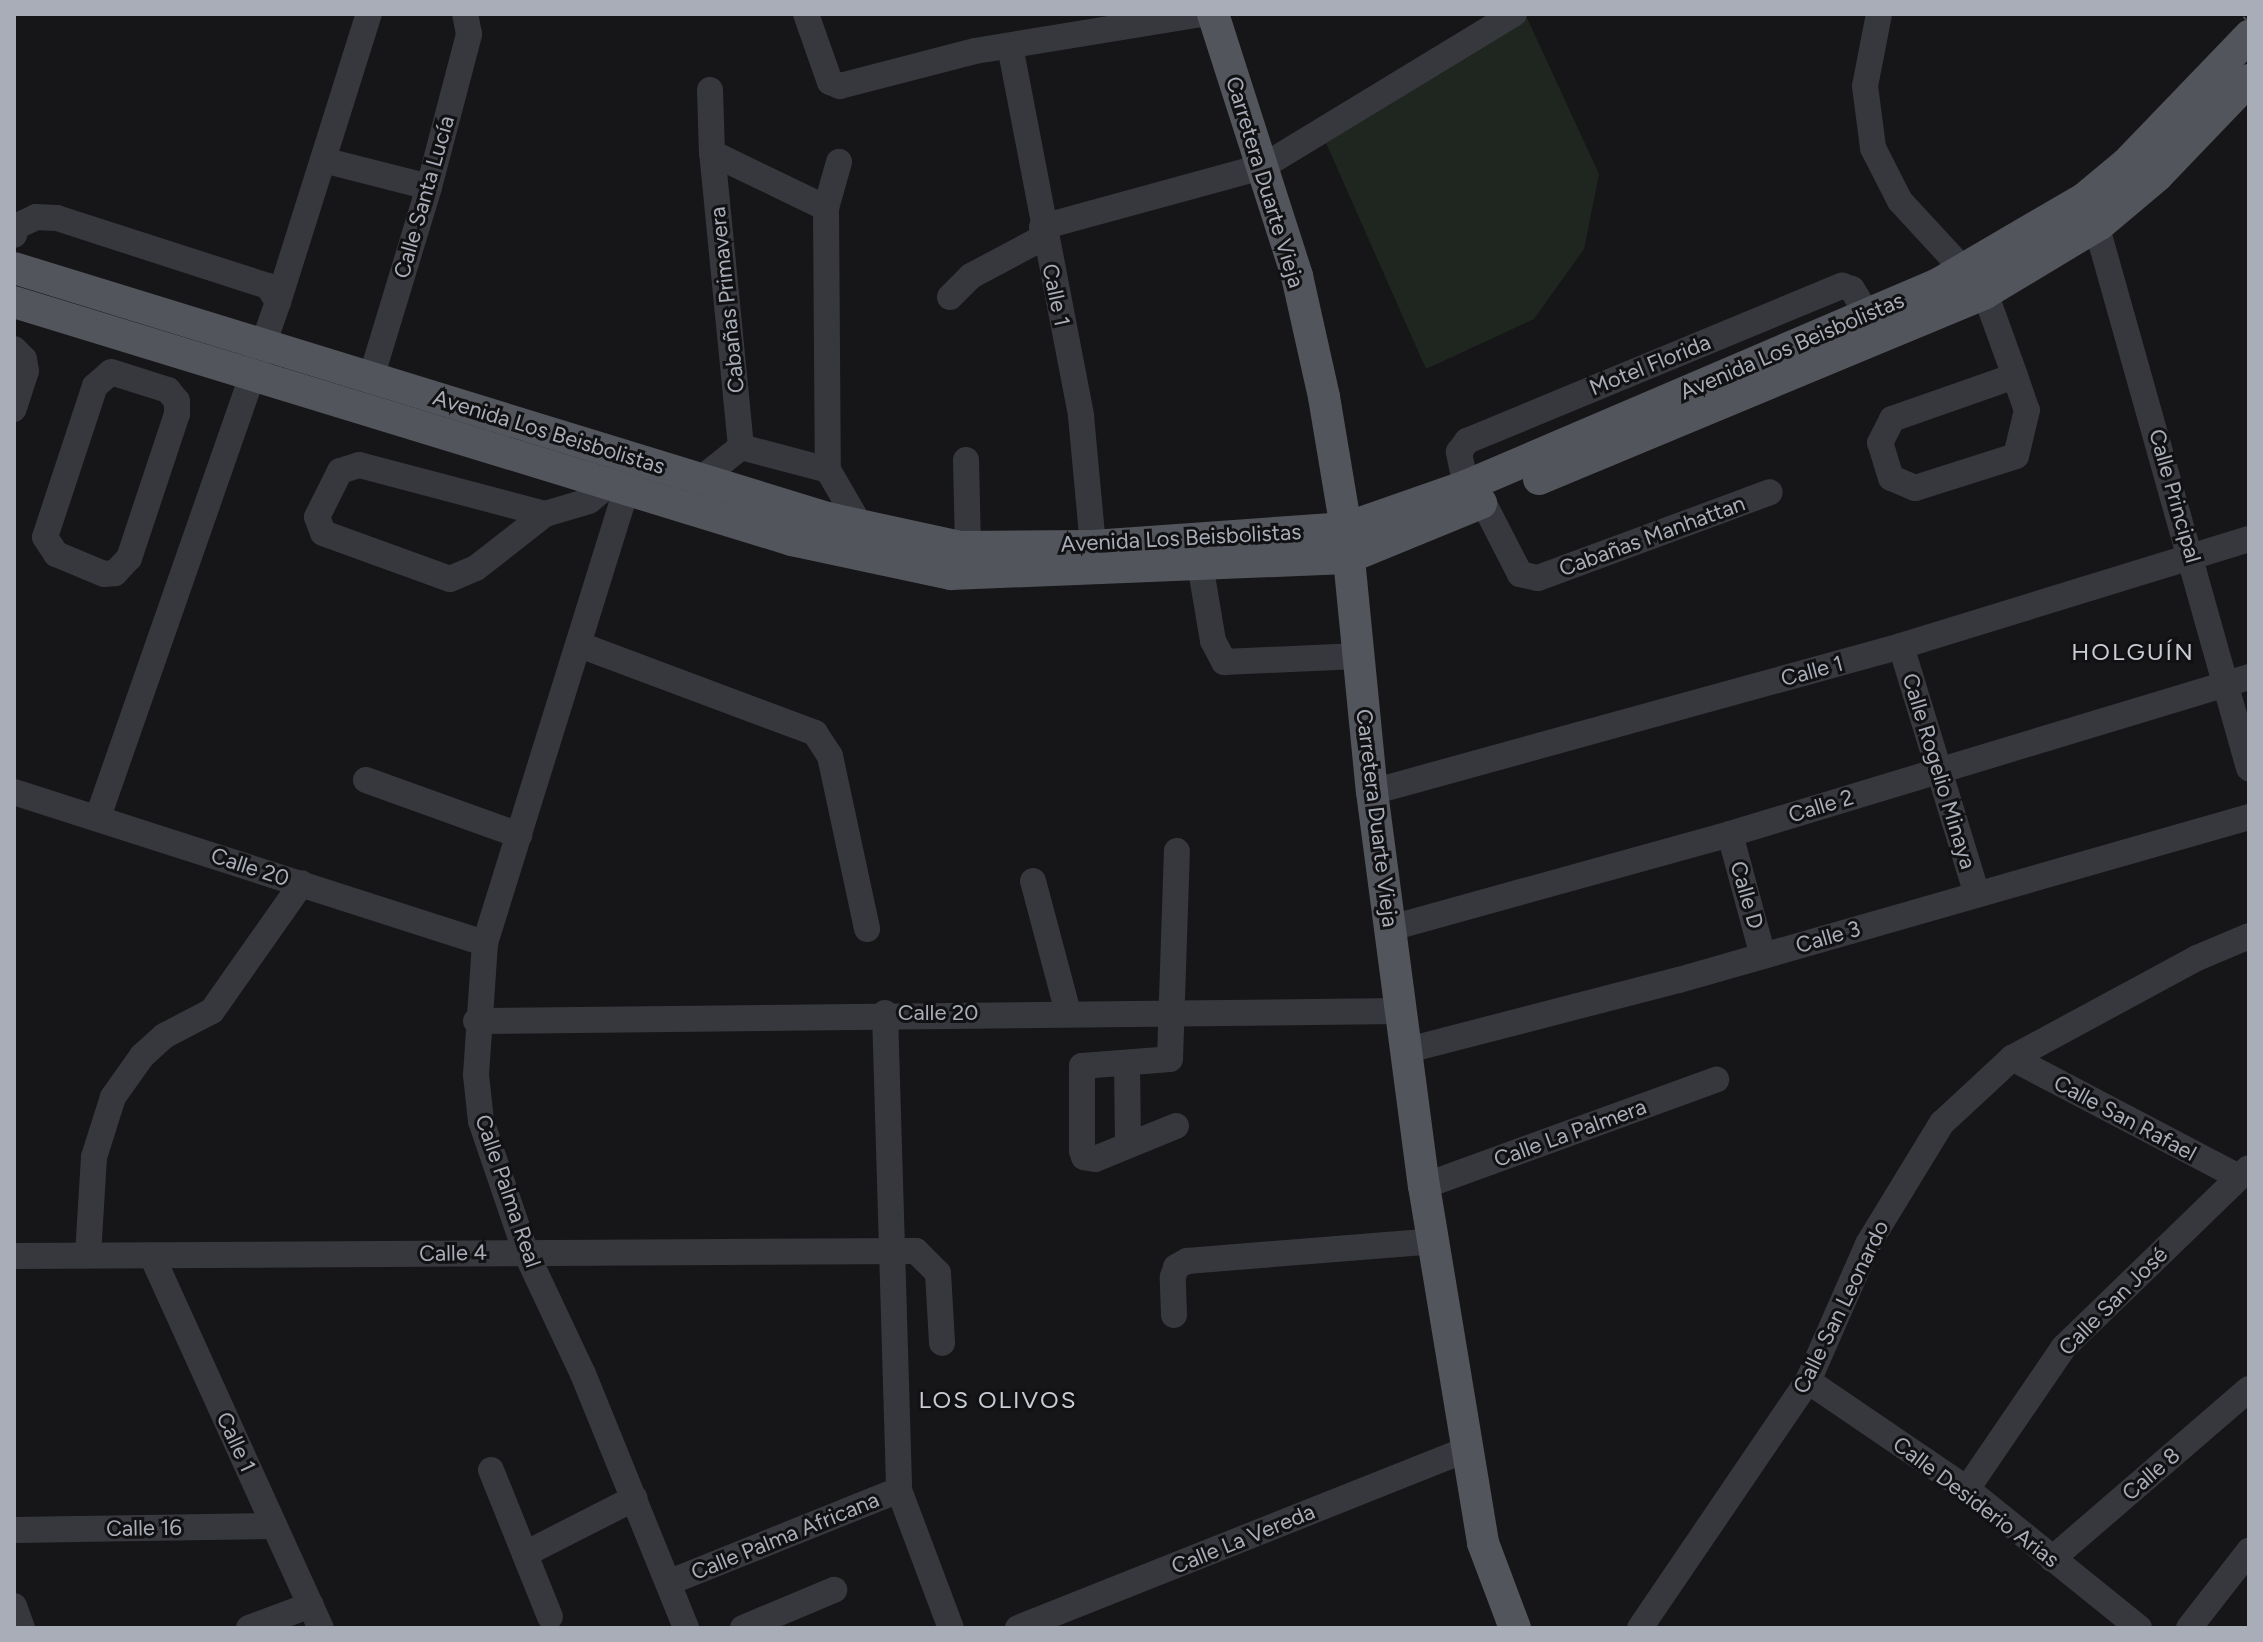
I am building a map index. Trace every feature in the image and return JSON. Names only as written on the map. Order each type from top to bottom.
[{"type":"main road","name":"Carretera Duarte Vieja","points":[[1213,14],[1304,306],[1347,543],[1372,792],[1424,1186],[1483,1543],[1515,1628]]},
{"type":"main road","name":"Avenida Los Beisbolistas","points":[[14,302],[152,345],[371,378],[792,540],[951,574],[1200,564],[1347,543],[1985,293],[2092,211],[2126,164],[2249,36]]},
{"type":"main road","name":"Avenida Los Beisbolistas","points":[[1474,494],[2092,211],[2157,176],[2249,80]]},
{"type":"main road","points":[[2157,176],[2249,113]]},
{"type":"main road","name":"Avenida Los Beisbolistas","points":[[14,268],[259,360],[625,476],[701,479],[861,527],[968,547],[1347,543]]},
{"type":"street","points":[[98,817],[259,360],[369,14]]},
{"type":"street","points":[[806,14],[834,86],[1010,46],[1202,14]]},
{"type":"street","points":[[950,297],[971,276],[1043,232],[1262,167],[1514,14]]},
{"type":"street","points":[[1879,14],[1865,86],[1873,148],[1900,201],[1985,293],[2015,376],[2027,410],[2016,456],[1915,488],[1891,478],[1880,443],[1892,419],[2015,376]]},
{"type":"street","name":"Calle Santa Lucía","points":[[371,378],[429,187],[469,21]]},
{"type":"street","name":"Calle 1","points":[[1010,46],[1043,232],[1081,416],[1093,546]]},
{"type":"street","name":"Cabañas Primavera","points":[[710,90],[712,153],[741,447]]},
{"type":"street","points":[[712,153],[826,208]]},
{"type":"street","points":[[323,160],[429,187]]},
{"type":"street","points":[[839,162],[826,208],[828,470],[861,527]]},
{"type":"street","name":"Calle Principal","points":[[2092,211],[2192,555],[2237,680],[2249,768]]},
{"type":"street","points":[[14,235],[17,226],[36,217],[57,218],[268,286],[278,302]]},
{"type":"street","points":[[140,381],[152,345]]},
{"type":"street","points":[[14,349],[24,359],[26,371],[14,409]]},
{"type":"street","points":[[111,372],[140,381],[174,394],[177,414],[129,558],[115,573],[104,574],[56,554],[47,546],[47,527],[95,386],[111,372]]},
{"type":"street","points":[[701,479],[741,447],[828,470]]},
{"type":"street","points":[[966,460],[968,547]]},
{"type":"street","points":[[545,514],[359,465],[340,471],[317,517],[323,533],[450,579],[476,568],[545,514],[589,501],[625,476]]},
{"type":"street","name":"Calle Palma Real","points":[[625,476],[580,645],[485,943],[476,1021],[481,1121],[526,1253],[635,1498],[686,1628]]},
{"type":"street","name":"Cabañas Manhattan","points":[[1474,494],[1520,574],[1538,578],[1770,492]]},
{"type":"street","name":"Calle 1","points":[[1372,792],[1901,646],[2249,539]]},
{"type":"street","points":[[1200,564],[1213,641],[1224,662],[1358,656]]},
{"type":"street","points":[[580,645],[815,733],[830,756],[867,929]]},
{"type":"street","name":"Calle Rogelio Minaya","points":[[1901,646],[1977,895]]},
{"type":"street","name":"Calle 2","points":[[1391,928],[1730,834],[2237,680]]},
{"type":"street","points":[[366,780],[519,835]]},
{"type":"street","name":"Calle 20","points":[[14,792],[485,943]]},
{"type":"street","name":"Calle 3","points":[[1404,1051],[1763,956],[2249,817]]},
{"type":"street","name":"Calle D","points":[[1730,834],[1763,956]]},
{"type":"street","points":[[1176,1126],[1095,1159],[1084,1157],[1080,1072],[1087,1064],[1170,1059],[1177,851]]},
{"type":"street","points":[[1033,881],[1068,1013]]},
{"type":"street","points":[[88,1255],[94,1157],[113,1097],[142,1056],[164,1036],[212,1011],[302,883]]},
{"type":"street","name":"Calle San Leonardo","points":[[1640,1628],[1808,1381],[1868,1244],[1942,1123],[2012,1058],[2197,958],[2249,936]]},
{"type":"street","name":"Calle 20","points":[[476,1021],[885,1013],[1400,1011]]},
{"type":"street","points":[[885,1013],[899,1490],[951,1628]]},
{"type":"street","name":"Calle San Rafael","points":[[2012,1058],[2244,1172]]},
{"type":"street","points":[[1127,1063],[1128,1145]]},
{"type":"street","name":"Calle La Palmera","points":[[1424,1186],[1716,1080]]},
{"type":"street","name":"Calle San José","points":[[1967,1489],[2064,1347],[2244,1172]]},
{"type":"street","points":[[1174,1315],[1173,1277],[1176,1267],[1187,1261],[1433,1241]]},
{"type":"street","name":"Calle 4","points":[[14,1256],[916,1251],[935,1267],[942,1343]]},
{"type":"street","name":"Calle 1","points":[[152,1256],[316,1616]]},
{"type":"street","name":"Calle Desiderio Arias","points":[[1808,1381],[1967,1489],[2139,1628]]},
{"type":"street","name":"Calle 8","points":[[2052,1559],[2249,1389]]},
{"type":"street","name":"Calle La Vereda","points":[[1018,1628],[1468,1449]]},
{"type":"street","points":[[491,1470],[550,1617]]},
{"type":"street","name":"Calle Palma Africana","points":[[670,1582],[899,1490]]},
{"type":"street","points":[[525,1554],[635,1498]]},
{"type":"street","name":"Calle 16","points":[[14,1530],[274,1526]]},
{"type":"street","points":[[2189,1628],[2249,1551]]},
{"type":"street","points":[[743,1628],[834,1590]]},
{"type":"street","points":[[14,1606],[22,1628]]},
{"type":"street","points":[[249,1628],[316,1616]]},
{"type":"shaded area","points":[[1527,18],[1599,174],[1584,249],[1534,319],[1426,369],[1326,143]]},
{"type":"railway","points":[[2246,14],[2249,17]]},
{"type":"district","name":"HOLGUÍN","points":[[2133,652]]},
{"type":"district","name":"LOS OLIVOS","points":[[998,1400]]}]
